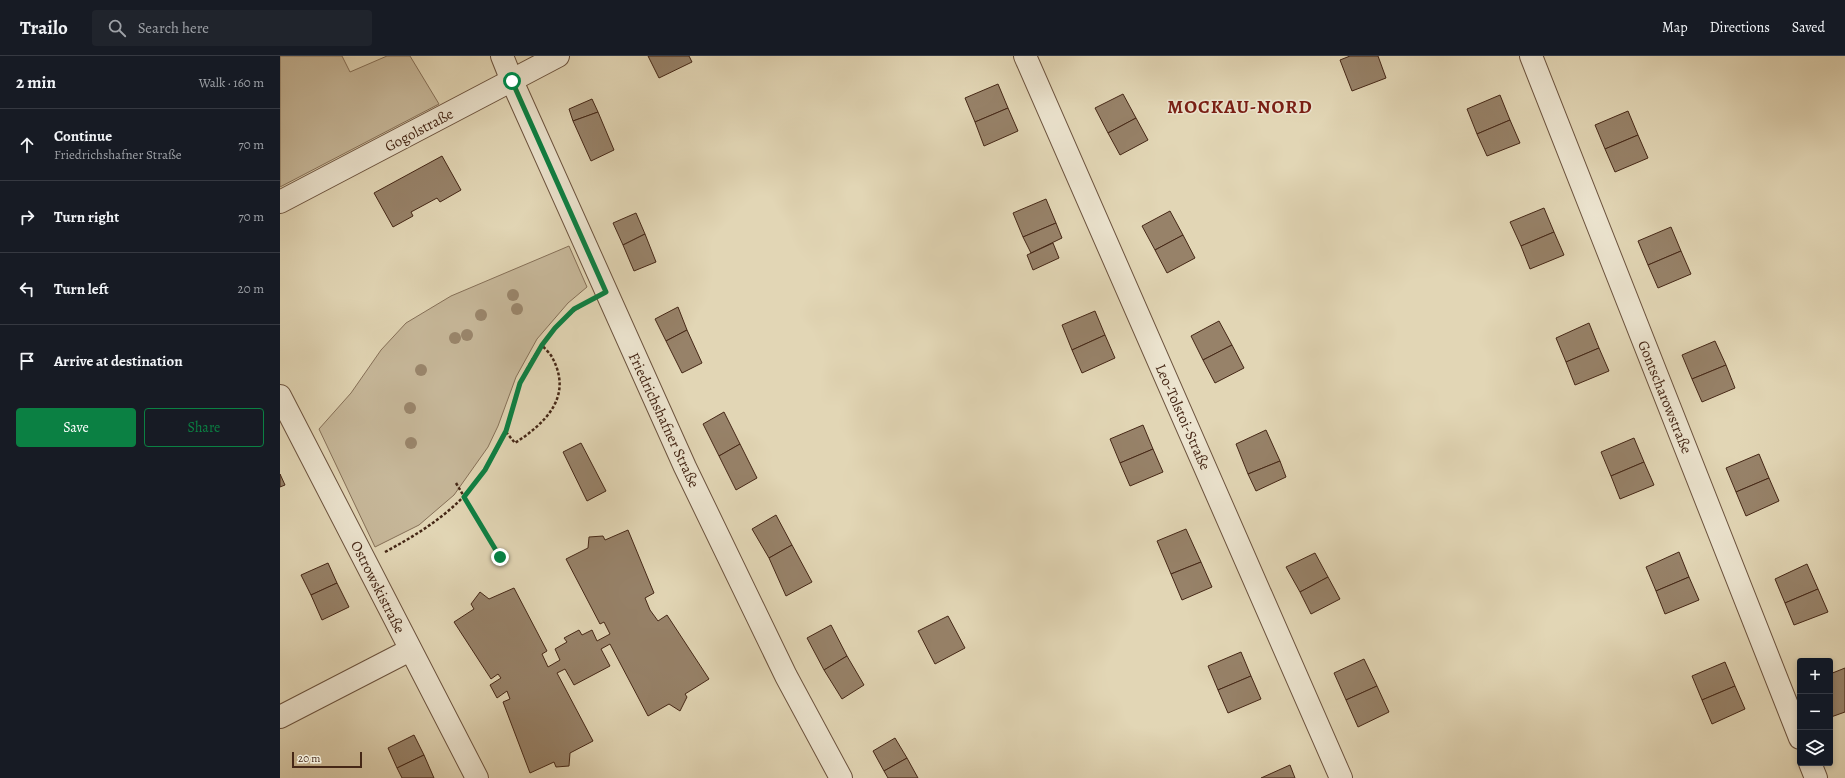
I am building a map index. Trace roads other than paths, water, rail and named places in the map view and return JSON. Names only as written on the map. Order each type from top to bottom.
[{"type":"street","name":"Friedrichshafner Straße","points":[[502,56],[685,467],[786,676],[841,778]]},
{"type":"street","name":"Gogolstraße","points":[[280,202],[558,56]]},
{"type":"street","name":"Leo-Tolstoi-Straße","points":[[1025,56],[1341,778]]},
{"type":"street","name":"Gontscharowstraße","points":[[1530,56],[1797,730]]},
{"type":"street","name":"Ostrowskistraße","points":[[280,396],[477,778]]},
{"type":"street","points":[[280,717],[410,650]]},
{"type":"street","points":[[1811,766],[1816,778]]},
{"type":"district","name":"MOCKAU-NORD","points":[[1240,107]]}]
